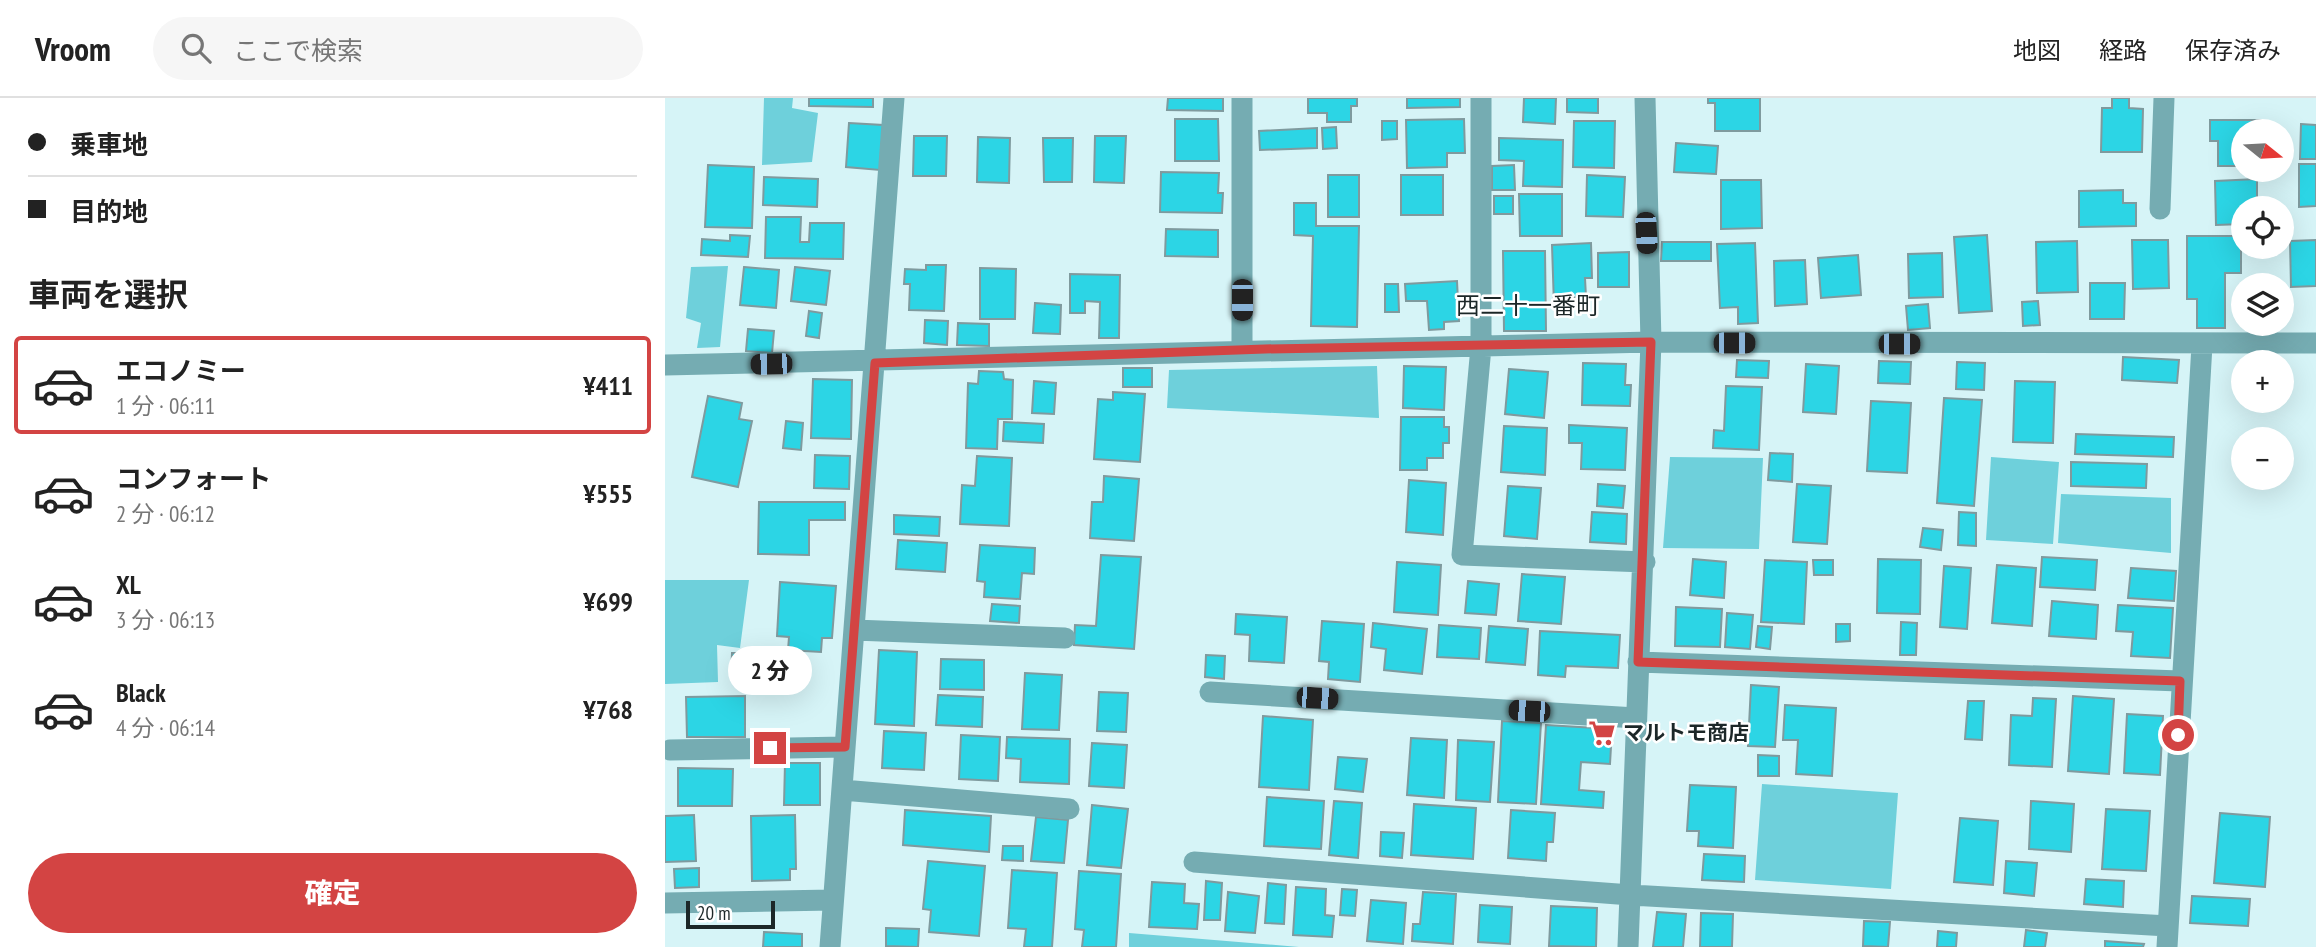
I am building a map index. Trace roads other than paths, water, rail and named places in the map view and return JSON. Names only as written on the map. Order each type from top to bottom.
[{"type":"street","points":[[830,947],[894,98]]},
{"type":"street","points":[[1242,98],[1242,350]]},
{"type":"street","points":[[1481,98],[1481,347],[1462,555],[1645,562]]},
{"type":"street","points":[[1628,947],[1638,662],[1645,562],[1651,342],[1645,98]]},
{"type":"street","points":[[2160,209],[2164,98]]},
{"type":"street","points":[[665,365],[875,363],[1242,350],[1651,342],[2202,345],[2316,343]]},
{"type":"street","points":[[1194,862],[2167,936],[2202,345]]},
{"type":"street","points":[[855,630],[1065,638]]},
{"type":"street","points":[[1638,662],[2180,681]]},
{"type":"street","points":[[1210,692],[1636,718]]},
{"type":"street","points":[[670,750],[845,747]]},
{"type":"street","points":[[842,790],[1069,809]]},
{"type":"street","points":[[665,904],[834,900]]},
{"type":"place","name":"マルトモ商店","points":[[1602,733]]},
{"type":"district","name":"西二十一番町","points":[[1528,306]]}]
